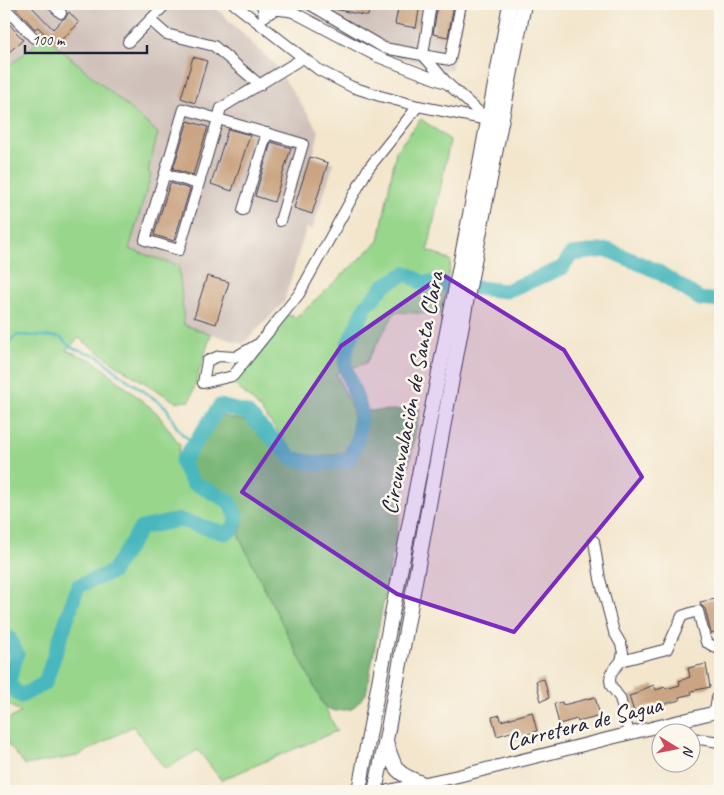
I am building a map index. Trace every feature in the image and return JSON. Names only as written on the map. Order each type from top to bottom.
[{"type":"highway","name":"Circunvalación de Santa Clara","points":[[495,122],[510,4]]},
{"type":"highway","name":"Circunvalación de Santa Clara","points":[[358,789],[495,122],[524,4]]},
{"type":"highway","name":"Circunvalación de Santa Clara","points":[[375,791],[386,740],[458,308]]},
{"type":"highway","points":[[386,740],[394,765],[400,773],[411,779],[420,788]]},
{"type":"main road","name":"Carretera de Sagua","points":[[388,791],[420,788],[458,776],[717,712]]},
{"type":"street","points":[[52,4],[61,13]]},
{"type":"street","points":[[128,42],[166,4]]},
{"type":"street","points":[[234,4],[264,22],[319,70],[352,87],[418,106],[495,122]]},
{"type":"street","points":[[262,4],[264,22]]},
{"type":"street","points":[[264,22],[267,4]]},
{"type":"street","points":[[310,4],[384,48],[450,60],[461,4]]},
{"type":"street","points":[[423,55],[432,4]]},
{"type":"street","points":[[4,7],[34,38]]},
{"type":"street","points":[[264,22],[271,12],[279,9],[292,12],[378,57],[448,84]]},
{"type":"street","points":[[150,20],[166,34],[214,46],[260,84]]},
{"type":"street","points":[[423,55],[448,84],[495,122]]},
{"type":"street","points":[[280,221],[303,144],[267,133],[218,119],[184,109],[145,240],[179,250],[198,184],[218,119],[221,108],[303,58]]},
{"type":"street","points":[[258,344],[235,357],[219,356],[207,361],[203,383],[233,376],[299,294],[368,169],[418,106]]},
{"type":"street","points":[[244,210],[267,133]]},
{"type":"street","points":[[165,174],[198,184]]},
{"type":"street","points":[[594,541],[600,579],[614,632],[622,644],[623,653],[621,661],[611,673],[611,686],[620,698],[635,732],[652,733]]},
{"type":"street","points":[[621,661],[667,649],[682,616],[696,612],[706,642],[720,650]]},
{"type":"street","points":[[717,712],[717,698],[720,694]]},
{"type":"street","points":[[702,739],[720,742]]},
{"type":"highlighted area","points":[[443,275],[564,350],[642,477],[514,632],[397,594],[242,492],[341,346]]},
{"type":"shaded area","points":[[4,4],[212,4],[275,65],[319,131],[313,156],[334,163],[312,230],[306,228],[284,302],[243,344],[184,325],[179,266],[129,249],[151,176],[56,45],[46,35],[4,70]]},
{"type":"shaded area","points":[[301,4],[465,4],[451,71],[380,52]]},
{"type":"green space","points":[[46,35],[158,133],[148,171],[151,175],[129,249],[179,266],[184,325],[211,334],[190,401],[176,402],[124,370],[79,338],[66,350],[94,361],[157,413],[180,445],[176,464],[195,491],[225,505],[337,731],[221,780],[198,750],[165,769],[133,726],[78,756],[25,765],[4,739],[4,722],[21,712],[4,702],[4,70]]},
{"type":"green space","points":[[421,119],[450,140],[428,250],[451,261],[441,314],[395,312],[366,363],[336,373],[353,411],[352,436],[344,452],[318,457],[294,452],[256,404],[234,384],[287,315],[297,317],[379,241],[396,151]]},
{"type":"green space","points":[[420,409],[366,694],[352,709],[336,711],[325,708],[239,536],[244,518],[234,499],[197,478],[189,461],[219,415],[245,421],[288,463],[318,469],[350,465],[363,439],[366,411]]},
{"type":"building","points":[[12,4],[29,4],[53,29],[69,12],[79,23],[56,45],[38,27],[35,29]]},
{"type":"building","points":[[325,4],[370,4],[368,16],[329,8]]},
{"type":"building","points":[[399,4],[420,4],[416,28],[395,24]]},
{"type":"building","points":[[438,4],[454,4],[448,37],[433,34]]},
{"type":"building","points":[[4,18],[23,40],[8,53],[4,48]]},
{"type":"building","points":[[193,57],[207,61],[195,103],[181,98]]},
{"type":"building","points":[[188,121],[208,127],[193,175],[173,169]]},
{"type":"building","points":[[228,129],[250,135],[232,191],[211,184]]},
{"type":"building","points":[[271,142],[291,148],[274,202],[255,196]]},
{"type":"building","points":[[310,157],[328,163],[312,214],[294,208]]},
{"type":"building","points":[[170,183],[190,189],[174,241],[154,235]]},
{"type":"building","points":[[207,276],[229,282],[216,324],[194,317]]},
{"type":"building","points":[[720,598],[720,631],[711,633],[705,609],[700,602]]},
{"type":"building","points":[[706,664],[710,687],[691,691],[692,694],[679,697],[680,700],[661,705],[661,702],[634,712],[629,696],[654,685],[656,690],[680,685],[679,681],[690,677],[688,668]]},
{"type":"building","points":[[544,679],[549,698],[541,701],[536,681]]},
{"type":"building","points":[[595,697],[600,716],[578,722],[577,719],[559,724],[554,704],[562,702],[563,705]]},
{"type":"building","points":[[532,712],[537,731],[516,737],[514,731],[497,736],[492,717],[500,715],[501,721]]},
{"type":"waterway","points":[[4,636],[9,638],[17,654],[8,684],[21,696],[45,683],[78,586],[112,572],[141,528],[179,520],[225,533],[233,529],[237,517],[229,501],[192,482],[182,462],[220,406],[247,413],[292,458],[319,464],[349,460],[358,439],[361,411],[345,366],[347,346],[366,306],[385,285],[406,273],[421,282],[506,291],[562,268],[571,254],[608,250],[657,271],[700,299],[720,301]]},
{"type":"waterway","points":[[4,337],[10,341],[17,335],[59,337],[75,349],[98,356],[118,373],[166,407],[183,435],[195,443]]}]
